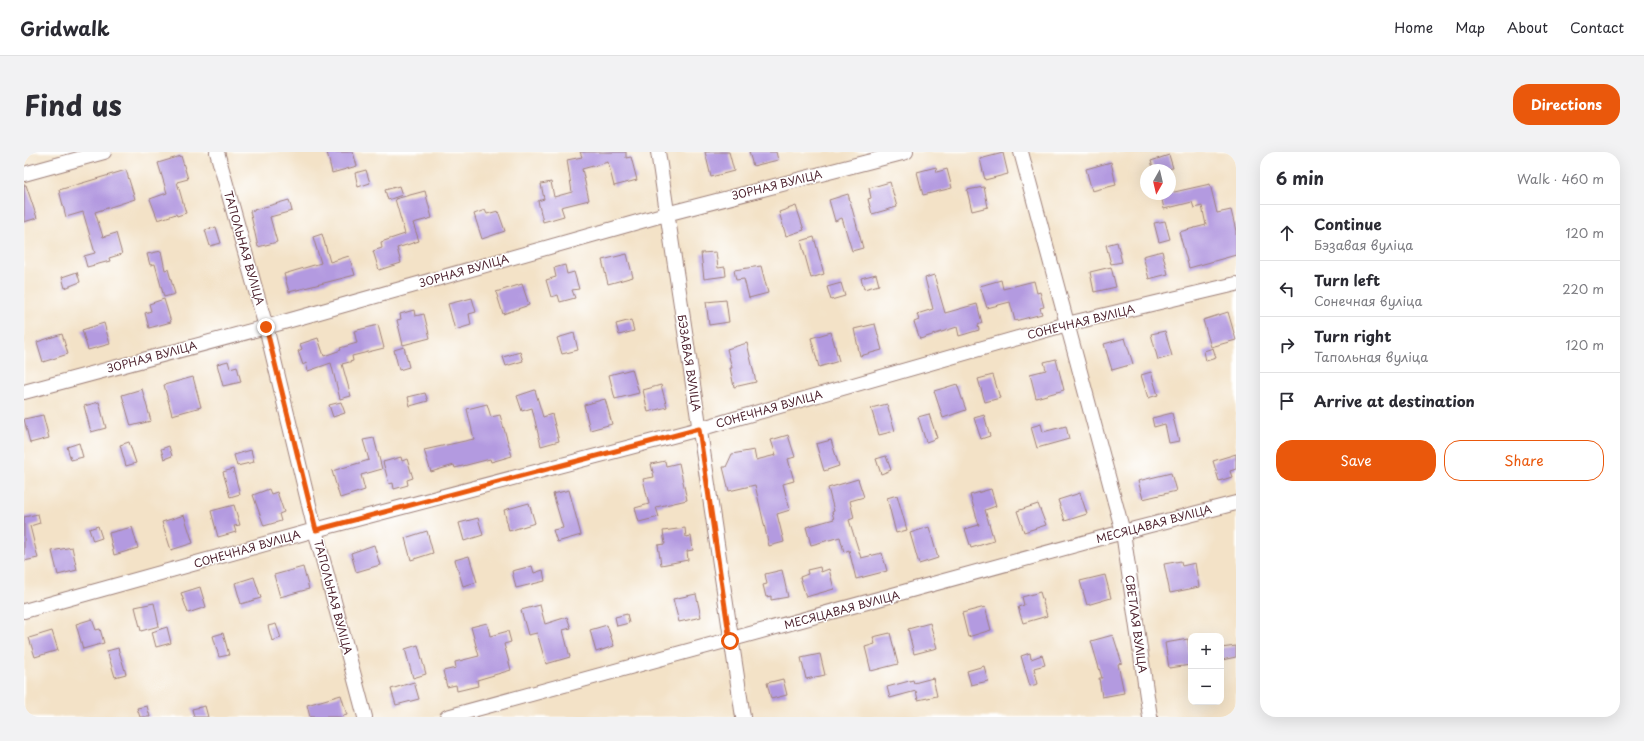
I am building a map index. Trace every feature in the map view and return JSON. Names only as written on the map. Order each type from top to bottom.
[{"type":"street","points":[[24,174],[104,152]]},
{"type":"street","name":"ТАПОЛЬНАЯ ВУЛІЦА","points":[[217,152],[266,327],[316,530],[366,717]]},
{"type":"street","name":"БЭЗАВАЯ ВУЛІЦА","points":[[658,152],[730,641],[743,717]]},
{"type":"street","name":"ЗОРНАЯ ВУЛІЦА","points":[[24,392],[266,327],[666,214],[906,152]]},
{"type":"street","name":"СВЕТЛАЯ ВУЛІЦА","points":[[1021,152],[1123,532],[1150,717]]},
{"type":"street","name":"СОНЕЧНАЯ ВУЛІЦА","points":[[24,611],[316,530],[699,429],[1066,324],[1236,284]]},
{"type":"street","name":"МЕСЯЦАВАЯ ВУЛІЦА","points":[[447,717],[730,641],[1123,532],[1236,503]]},
{"type":"building","points":[[327,152],[353,152],[357,166],[332,173]]},
{"type":"building","points":[[580,152],[626,152],[626,158],[631,157],[637,180],[614,186],[608,162],[582,169],[589,200],[561,207],[564,216],[543,222],[538,201],[544,199],[541,184],[551,182],[554,197],[572,192],[567,160],[582,157]]},
{"type":"building","points":[[705,152],[729,152],[734,171],[711,177]]},
{"type":"building","points":[[749,152],[776,152],[778,160],[753,166]]},
{"type":"building","points":[[1003,153],[1008,174],[985,180],[980,159]]},
{"type":"building","points":[[1169,155],[1172,164],[1152,164],[1151,161]]},
{"type":"building","points":[[181,156],[188,179],[177,182],[186,213],[177,216],[176,214],[158,220],[150,199],[167,193],[158,163]]},
{"type":"building","points":[[1111,162],[1116,185],[1092,191],[1086,169]]},
{"type":"building","points":[[936,167],[937,172],[947,169],[952,188],[923,195],[917,172]]},
{"type":"building","points":[[126,170],[135,199],[95,212],[103,237],[116,233],[122,254],[109,258],[110,261],[87,267],[84,256],[95,253],[83,212],[66,217],[59,190]]},
{"type":"building","points":[[366,170],[370,183],[358,187],[355,173]]},
{"type":"building","points":[[890,182],[897,207],[872,214],[868,199],[871,198],[869,188]]},
{"type":"building","points":[[1210,184],[1217,213],[1231,210],[1236,231],[1236,255],[1189,268],[1179,232],[1206,225],[1202,206],[1194,208],[1192,202],[1164,209],[1162,200],[1176,200],[1176,192]]},
{"type":"building","points":[[24,185],[26,185],[37,218],[24,222]]},
{"type":"building","points":[[399,186],[402,195],[388,200],[385,190]]},
{"type":"building","points":[[984,187],[988,207],[972,211],[967,190]]},
{"type":"building","points":[[425,191],[432,218],[413,223],[419,241],[397,248],[401,263],[379,270],[373,251],[382,248],[381,242],[405,234],[395,199]]},
{"type":"building","points":[[848,194],[863,248],[852,251],[842,218],[835,221],[829,200]]},
{"type":"building","points":[[289,200],[292,211],[270,217],[277,242],[258,247],[250,211]]},
{"type":"building","points":[[796,206],[804,230],[786,236],[779,212]]},
{"type":"building","points":[[485,210],[487,214],[498,211],[505,231],[482,239],[474,214]]},
{"type":"building","points":[[1165,221],[1170,239],[1159,242],[1154,223]]},
{"type":"building","points":[[216,227],[221,243],[210,246],[205,230]]},
{"type":"building","points":[[322,234],[330,262],[349,256],[355,275],[289,292],[284,274],[321,263],[313,237]]},
{"type":"building","points":[[814,237],[824,274],[811,278],[801,241]]},
{"type":"building","points":[[1117,242],[1122,262],[1111,264],[1106,245]]},
{"type":"building","points":[[161,251],[165,270],[168,269],[175,294],[164,297],[155,264],[150,265],[147,254]]},
{"type":"building","points":[[1162,251],[1168,274],[1149,279],[1143,256]]},
{"type":"building","points":[[716,252],[718,268],[725,267],[726,276],[704,279],[701,253]]},
{"type":"building","points":[[627,254],[633,277],[608,284],[602,260]]},
{"type":"building","points":[[565,265],[567,274],[574,272],[579,289],[572,290],[575,298],[560,302],[558,295],[551,297],[546,280],[556,277],[554,268]]},
{"type":"building","points":[[761,266],[768,293],[749,298],[744,279],[736,280],[734,270]]},
{"type":"building","points":[[1111,267],[1116,287],[1094,292],[1090,272]]},
{"type":"building","points":[[77,272],[80,282],[65,288],[62,277]]},
{"type":"building","points":[[876,274],[879,285],[864,289],[861,278]]},
{"type":"building","points":[[934,275],[945,313],[977,304],[982,323],[978,325],[979,330],[959,336],[957,327],[920,339],[914,322],[919,320],[917,314],[933,309],[925,278]]},
{"type":"building","points":[[1001,280],[1003,289],[1034,281],[1037,293],[1040,292],[1044,307],[1040,308],[1042,314],[1015,321],[1010,302],[987,308],[980,286]]},
{"type":"building","points":[[841,283],[845,296],[831,300],[827,287]]},
{"type":"building","points":[[522,284],[529,305],[503,314],[496,292]]},
{"type":"building","points":[[472,298],[476,312],[469,314],[471,325],[455,330],[448,304]]},
{"type":"building","points":[[164,299],[171,322],[149,328],[145,313],[151,311],[149,304]]},
{"type":"building","points":[[726,300],[729,322],[709,325],[706,302]]},
{"type":"building","points":[[414,310],[415,316],[424,314],[430,338],[403,345],[397,320],[401,319],[400,314]]},
{"type":"building","points":[[1228,312],[1236,340],[1211,347],[1203,320]]},
{"type":"building","points":[[631,320],[634,331],[619,335],[616,324]]},
{"type":"building","points":[[104,323],[110,344],[88,350],[82,330]]},
{"type":"building","points":[[875,324],[882,350],[860,356],[854,329]]},
{"type":"building","points":[[378,325],[384,348],[352,356],[353,361],[342,364],[351,396],[340,399],[331,363],[308,371],[306,363],[303,365],[298,351],[302,349],[300,344],[318,338],[324,356],[341,350],[340,348],[357,343],[354,331]]},
{"type":"building","points":[[1165,331],[1172,356],[1158,360],[1151,334]]},
{"type":"building","points":[[831,332],[839,361],[819,367],[811,338]]},
{"type":"building","points":[[574,333],[578,350],[562,354],[557,338]]},
{"type":"building","points":[[62,334],[68,354],[43,362],[37,342]]},
{"type":"building","points":[[1125,338],[1133,364],[1112,370],[1104,344]]},
{"type":"building","points":[[747,343],[756,382],[734,387],[730,368],[732,368],[727,349]]},
{"type":"building","points":[[404,347],[409,367],[399,370],[394,350]]},
{"type":"building","points":[[1213,348],[1216,358],[1206,361],[1204,351]]},
{"type":"building","points":[[520,352],[523,361],[506,366],[503,357]]},
{"type":"building","points":[[1056,359],[1064,390],[1036,398],[1030,374],[1046,370],[1044,362]]},
{"type":"building","points":[[228,361],[230,368],[237,366],[241,382],[223,386],[217,364]]},
{"type":"building","points":[[632,369],[639,393],[615,399],[609,375]]},
{"type":"building","points":[[1151,372],[1158,395],[1148,398],[1141,375]]},
{"type":"building","points":[[993,375],[1000,398],[985,402],[978,379]]},
{"type":"building","points":[[193,377],[201,407],[172,415],[164,385]]},
{"type":"building","points":[[957,384],[966,410],[943,418],[934,391]]},
{"type":"building","points":[[661,385],[667,407],[648,412],[643,390]]},
{"type":"building","points":[[142,389],[151,421],[131,426],[122,395]]},
{"type":"building","points":[[535,390],[543,417],[552,414],[559,441],[541,446],[532,408],[522,411],[517,396]]},
{"type":"building","points":[[425,393],[428,401],[410,406],[408,397]]},
{"type":"building","points":[[605,399],[612,424],[590,430],[584,405]]},
{"type":"building","points":[[99,402],[106,428],[91,432],[84,406]]},
{"type":"building","points":[[341,402],[345,413],[333,417],[329,405]]},
{"type":"building","points":[[487,404],[491,417],[500,415],[512,456],[491,462],[490,459],[455,468],[454,465],[431,472],[424,450],[474,439],[467,409]]},
{"type":"building","points":[[887,404],[895,431],[879,435],[871,408]]},
{"type":"building","points":[[1172,413],[1179,441],[1169,443],[1165,424],[1154,427],[1152,418]]},
{"type":"building","points":[[929,414],[937,438],[926,442],[918,417]]},
{"type":"building","points":[[43,415],[49,438],[30,443],[24,419]]},
{"type":"building","points":[[984,415],[990,436],[981,439],[974,418]]},
{"type":"building","points":[[1041,424],[1043,432],[1066,426],[1069,439],[1037,448],[1031,427]]},
{"type":"building","points":[[788,435],[795,457],[788,459],[794,481],[783,484],[790,510],[777,514],[784,542],[769,546],[755,485],[729,491],[723,467],[726,467],[732,454],[754,450],[756,460],[776,455],[771,440]]},
{"type":"building","points":[[374,438],[382,469],[361,475],[365,490],[340,498],[332,471],[369,460],[363,440]]},
{"type":"building","points":[[831,440],[839,466],[824,471],[816,444]]},
{"type":"building","points":[[129,442],[136,463],[126,466],[120,445]]},
{"type":"building","points":[[79,443],[83,457],[71,460],[67,447]]},
{"type":"building","points":[[169,446],[172,456],[164,459],[161,449]]},
{"type":"building","points":[[251,450],[254,462],[237,466],[234,455]]},
{"type":"building","points":[[1236,454],[1236,469],[1230,471],[1232,477],[1219,481],[1213,461]]},
{"type":"building","points":[[886,456],[891,470],[881,474],[876,459]]},
{"type":"building","points":[[401,457],[402,461],[407,459],[413,478],[407,480],[408,485],[394,489],[393,483],[389,484],[383,462]]},
{"type":"building","points":[[665,461],[666,466],[679,463],[687,500],[656,507],[659,517],[639,522],[635,508],[649,504],[643,479],[654,477],[651,464]]},
{"type":"building","points":[[233,469],[240,494],[230,497],[223,472]]},
{"type":"building","points":[[1171,473],[1176,491],[1143,499],[1138,481]]},
{"type":"building","points":[[858,479],[864,497],[850,501],[854,518],[849,520],[861,558],[882,553],[887,571],[856,579],[849,550],[844,552],[840,537],[811,545],[806,527],[834,519],[832,512],[834,511],[828,488]]},
{"type":"building","points":[[269,489],[271,494],[277,492],[284,512],[279,514],[281,521],[264,526],[253,495]]},
{"type":"building","points":[[991,489],[996,506],[985,510],[994,541],[971,548],[965,529],[979,525],[970,495]]},
{"type":"building","points":[[569,490],[581,535],[557,542],[553,530],[563,528],[553,494]]},
{"type":"building","points":[[1080,493],[1087,514],[1065,521],[1058,500]]},
{"type":"building","points":[[897,495],[907,530],[896,533],[887,498]]},
{"type":"building","points":[[529,503],[535,523],[509,531],[504,510]]},
{"type":"building","points":[[1038,504],[1046,525],[1024,532],[1017,511]]},
{"type":"building","points":[[234,505],[240,525],[234,526],[236,532],[218,537],[211,511]]},
{"type":"building","points":[[38,514],[40,523],[30,526],[38,558],[24,561],[24,517]]},
{"type":"building","points":[[184,515],[193,543],[171,550],[162,522]]},
{"type":"building","points":[[478,518],[483,535],[464,541],[459,523]]},
{"type":"building","points":[[98,526],[102,538],[93,541],[89,529]]},
{"type":"building","points":[[132,527],[138,548],[114,555],[109,533]]},
{"type":"building","points":[[929,527],[938,558],[919,564],[910,533]]},
{"type":"building","points":[[685,528],[686,537],[691,536],[693,550],[687,551],[688,560],[661,565],[658,545],[665,544],[663,531]]},
{"type":"building","points":[[427,531],[433,553],[411,560],[405,538]]},
{"type":"building","points":[[374,545],[380,565],[356,572],[351,553]]},
{"type":"building","points":[[72,547],[77,570],[58,575],[52,551]]},
{"type":"building","points":[[469,556],[477,582],[463,586],[455,560]]},
{"type":"building","points":[[1181,561],[1182,566],[1195,563],[1199,587],[1170,593],[1164,564]]},
{"type":"building","points":[[532,566],[534,573],[543,570],[545,581],[516,588],[512,571]]},
{"type":"building","points":[[303,567],[309,589],[280,597],[274,575]]},
{"type":"building","points":[[820,567],[821,572],[829,569],[834,589],[806,597],[800,577],[808,574],[807,570]]},
{"type":"building","points":[[782,570],[788,597],[771,600],[771,596],[766,597],[763,585],[767,584],[765,574]]},
{"type":"building","points":[[1105,575],[1111,598],[1087,605],[1080,581]]},
{"type":"building","points":[[254,577],[261,598],[241,604],[235,583]]},
{"type":"building","points":[[200,587],[206,607],[188,613],[181,593]]},
{"type":"building","points":[[1040,592],[1047,616],[1023,623],[1018,607],[1024,605],[1022,597]]},
{"type":"building","points":[[696,594],[701,617],[679,622],[673,599]]},
{"type":"building","points":[[154,603],[159,626],[141,631],[135,607]]},
{"type":"building","points":[[540,605],[545,624],[567,617],[571,628],[563,630],[570,657],[546,664],[537,633],[528,635],[521,610]]},
{"type":"building","points":[[985,607],[991,630],[968,637],[962,613]]},
{"type":"building","points":[[627,614],[629,623],[617,626],[615,617]]},
{"type":"building","points":[[92,619],[96,630],[100,629],[104,643],[83,649],[76,624]]},
{"type":"building","points":[[487,623],[490,636],[508,631],[511,642],[504,644],[511,670],[477,680],[478,686],[457,691],[456,685],[447,687],[443,671],[456,668],[455,662],[479,656],[471,627]]},
{"type":"building","points":[[930,623],[937,648],[914,654],[908,629]]},
{"type":"building","points":[[276,624],[281,638],[272,641],[268,626]]},
{"type":"building","points":[[607,625],[614,646],[596,652],[590,630]]},
{"type":"building","points":[[167,627],[171,643],[156,647],[152,632]]},
{"type":"building","points":[[52,631],[58,650],[35,657],[29,638]]},
{"type":"building","points":[[223,633],[229,655],[219,657],[213,636]]},
{"type":"building","points":[[890,633],[898,664],[871,671],[865,647],[875,644],[873,637]]},
{"type":"building","points":[[1113,635],[1122,663],[1118,664],[1124,693],[1102,697],[1099,678],[1102,678],[1091,641]]},
{"type":"building","points":[[1188,639],[1188,665],[1169,668],[1165,643]]},
{"type":"building","points":[[418,645],[426,674],[413,678],[405,649]]},
{"type":"building","points":[[1236,646],[1236,657],[1224,660],[1224,648]]},
{"type":"building","points":[[118,648],[126,674],[115,677],[107,651]]},
{"type":"building","points":[[1030,653],[1031,659],[1042,655],[1045,665],[1034,668],[1038,684],[1030,686],[1021,656]]},
{"type":"building","points":[[820,654],[825,675],[806,679],[801,658]]},
{"type":"building","points":[[984,666],[988,681],[971,685],[967,671]]},
{"type":"building","points":[[933,678],[937,696],[918,700],[916,691],[890,698],[887,687],[913,680],[914,683]]},
{"type":"building","points":[[783,679],[787,695],[771,699],[767,683]]},
{"type":"building","points":[[414,682],[419,699],[396,705],[391,689]]},
{"type":"building","points":[[341,695],[347,715],[340,717],[310,717],[307,705]]},
{"type":"building","points":[[147,706],[150,717],[140,717],[137,708]]},
{"type":"building","points":[[205,706],[208,717],[194,717],[192,709]]},
{"type":"route","points":[[266,327],[316,530],[699,429],[730,641]]}]
